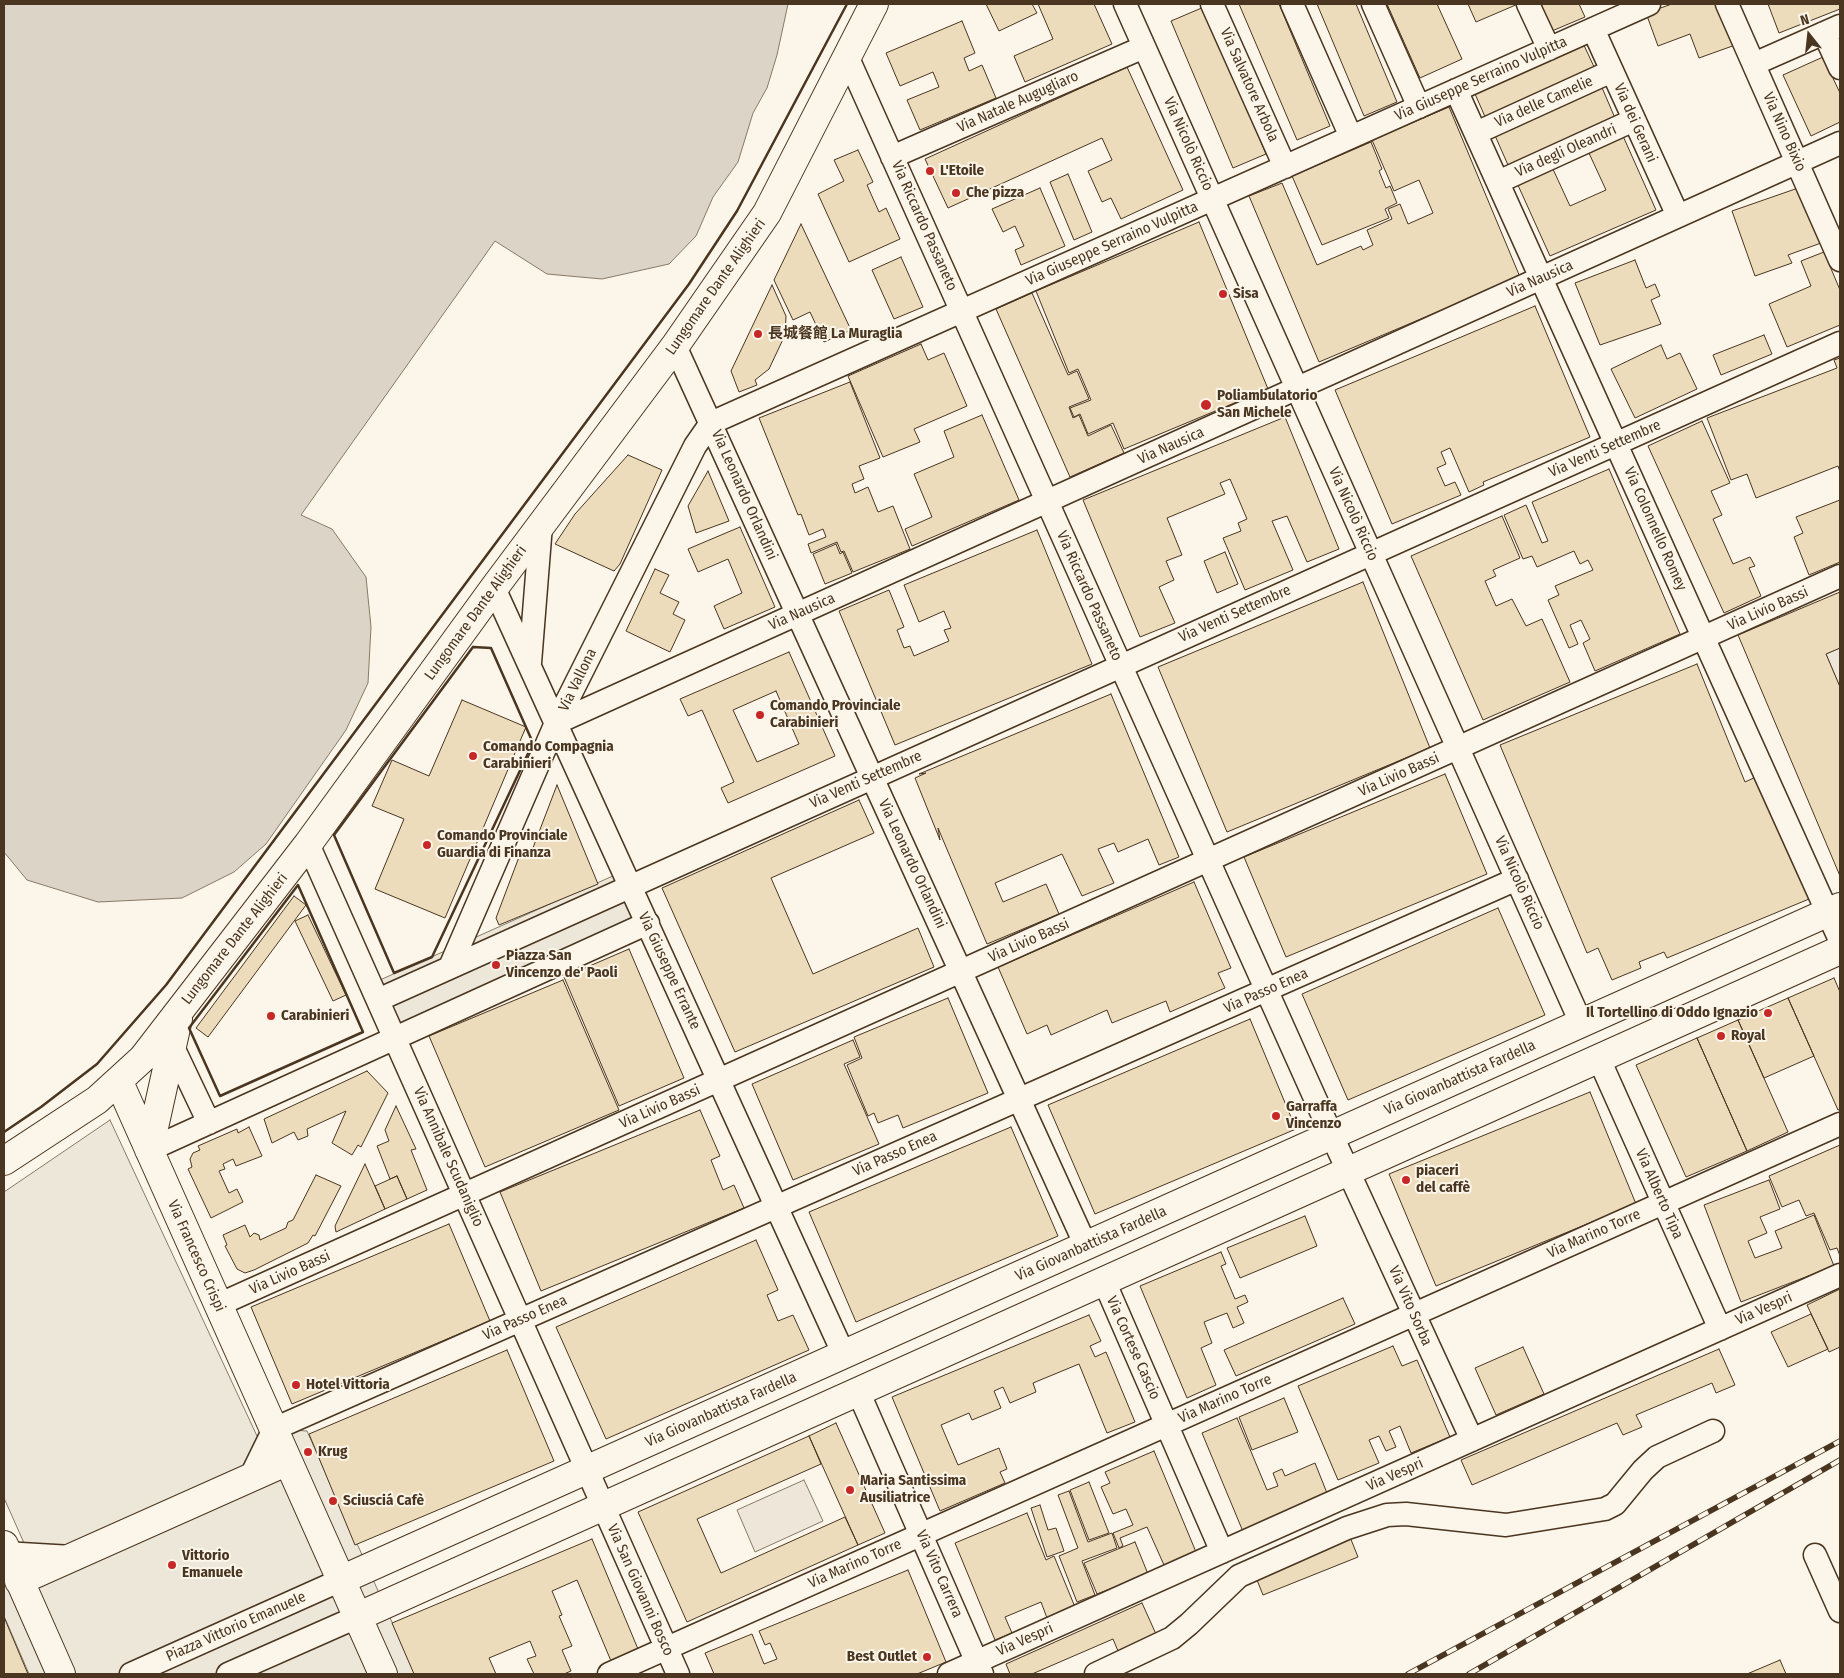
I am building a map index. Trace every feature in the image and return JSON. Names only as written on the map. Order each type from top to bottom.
[{"type":"main road","name":"Lungomare Dante Alighieri","points":[[4,1161],[97,1100],[119,1082],[143,1058],[308,844],[494,588],[676,346],[767,213],[874,4]]},
{"type":"main road","name":"Via Giovanbattista Fardella","points":[[341,1580],[1834,910]]},
{"type":"main road","points":[[358,1617],[1840,950]]},
{"type":"main road","points":[[149,1150],[180,1010]]},
{"type":"main road","name":"Via Francesco Crispi","points":[[119,1082],[383,1674]]},
{"type":"main road","points":[[20,1581],[288,1461]]},
{"type":"main road","points":[[5,1550],[61,1674]]},
{"type":"street","name":"Via Salvatore Arbola","points":[[1212,4],[1285,166]]},
{"type":"street","points":[[1292,4],[1351,137]]},
{"type":"street","points":[[1373,4],[1419,107]]},
{"type":"street","points":[[1528,4],[1549,49]]},
{"type":"street","name":"Via Giuseppe Serraino Vulpitta","points":[[711,423],[1649,4]]},
{"type":"street","name":"Via Nino Bixio","points":[[1727,4],[1840,260]]},
{"type":"street","name":"Via Nicolò Riccio","points":[[1127,5],[1144,47],[1581,1023]]},
{"type":"street","name":"Via dei Gerani","points":[[1593,29],[1678,216]]},
{"type":"street","points":[[1754,64],[1832,30],[1840,68]]},
{"type":"street","name":"Via Natale Augugliaro","points":[[892,157],[1144,47]]},
{"type":"street","name":"Via Riccardo Passaneto","points":[[847,56],[1332,1136]]},
{"type":"street","name":"Via delle Camelie","points":[[1476,133],[1612,71]]},
{"type":"street","name":"Via Colonnello Romey","points":[[1456,90],[1704,638],[1834,910],[1840,940]]},
{"type":"street","name":"Via degli Oleandri","points":[[1498,182],[1634,120]]},
{"type":"street","name":"Via Nausica","points":[[556,723],[1840,143]]},
{"type":"street","name":"Via Venti Settembre","points":[[378,1000],[1840,343]]},
{"type":"street","name":"Via Leonardo Orlandini","points":[[676,346],[1086,1246]]},
{"type":"street","name":"Via Vallona","points":[[450,967],[556,723],[694,446],[711,423]]},
{"type":"street","points":[[530,664],[541,525]]},
{"type":"street","name":"Via Livio Bassi","points":[[218,1305],[1840,576]]},
{"type":"street","name":"Via Giuseppe Errante","points":[[494,588],[844,1354]]},
{"type":"street","name":"Via Annibale Scudaniglio","points":[[308,844],[587,1470]]},
{"type":"street","name":"Via Passo Enea","points":[[274,1429],[1517,880]]},
{"type":"street","points":[[149,1150],[648,923]]},
{"type":"street","points":[[172,1045],[208,1123]]},
{"type":"street","name":"Via Alberto Tipa","points":[[1599,1059],[1720,1329]]},
{"type":"street","name":"Via Marino Torre","points":[[609,1674],[1840,1124]]},
{"type":"street","name":"Via Vito Sorba","points":[[1332,1136],[1472,1440]]},
{"type":"street","name":"Via Vespri","points":[[949,1674],[980,1668],[1222,1552],[1840,1275]]},
{"type":"street","name":"Via Cortese Cascio","points":[[1104,1281],[1222,1552]]},
{"type":"street","name":"Via Vito Carrera","points":[[858,1391],[980,1668]]},
{"type":"street","points":[[250,1478],[274,1429]]},
{"type":"street","points":[[1096,1674],[1172,1638],[1239,1576],[1347,1528],[1387,1515],[1406,1514],[1506,1525],[1605,1510],[1615,1504],[1643,1470],[1657,1457],[1712,1431]]},
{"type":"street","name":"Via San Giovanni Bosco","points":[[587,1470],[678,1674]]},
{"type":"street","points":[[5,1550],[72,1557]]},
{"type":"street","points":[[1815,1555],[1837,1596]]},
{"type":"street","name":"Piazza Vittorio Emanuele","points":[[131,1674],[341,1580]]},
{"type":"street","points":[[228,1674],[358,1617]]},
{"type":"shaded area","points":[[4,4],[788,4],[777,55],[767,88],[753,113],[738,162],[713,197],[696,236],[669,264],[602,279],[547,274],[495,241],[301,515],[332,529],[366,577],[371,627],[368,683],[346,730],[266,844],[234,872],[182,898],[98,902],[27,880],[4,852]]},
{"type":"shaded area","points":[[1840,648],[1840,687],[1826,654]]},
{"type":"shaded area","name":"Piazza San Vincenzo de' Paoli","points":[[624,871],[652,933],[399,1046],[371,984]]},
{"type":"shaded area","points":[[110,1120],[257,1436],[274,1429],[307,1431],[415,1674],[29,1674],[4,1616],[4,1556],[24,1543],[4,1498],[4,1192]]},
{"type":"shaded area","points":[[804,1480],[823,1521],[755,1552],[737,1510]]},
{"type":"building","points":[[986,4],[1032,4],[1037,13],[999,31]]},
{"type":"building","points":[[1038,4],[1094,4],[1112,44],[1025,82],[1014,56],[1053,39]]},
{"type":"building","points":[[1239,4],[1279,4],[1330,126],[1297,140]]},
{"type":"building","points":[[1317,4],[1356,4],[1397,102],[1364,116]]},
{"type":"building","points":[[1387,4],[1437,4],[1462,59],[1420,78]]},
{"type":"building","points":[[1468,4],[1518,4],[1476,22]]},
{"type":"building","points":[[1541,4],[1579,4],[1585,17],[1552,31]]},
{"type":"building","points":[[1672,4],[1723,4],[1738,44],[1699,58],[1690,34],[1658,46],[1646,13]]},
{"type":"building","points":[[1768,4],[1840,4],[1840,9],[1779,33]]},
{"type":"building","points":[[1204,7],[1266,154],[1233,168],[1171,21]]},
{"type":"building","points":[[962,21],[975,53],[964,58],[969,71],[982,65],[996,98],[920,130],[907,100],[939,87],[933,72],[900,86],[886,53]]},
{"type":"building","points":[[1581,39],[1596,71],[1486,119],[1472,87]]},
{"type":"building","points":[[1823,57],[1840,93],[1840,122],[1811,136],[1783,75]]},
{"type":"building","points":[[1127,67],[1183,190],[1121,219],[1111,198],[1102,202],[1088,171],[1112,160],[1102,138],[948,208],[925,159]]},
{"type":"building","points":[[1600,83],[1615,118],[1508,165],[1493,131]]},
{"type":"building","points":[[1449,107],[1520,277],[1319,362],[1249,196],[1282,183],[1317,265],[1361,246],[1363,250],[1373,245],[1367,230],[1392,219],[1388,209],[1400,204],[1408,224],[1433,213],[1419,180],[1394,191],[1372,140]]},
{"type":"building","points":[[1623,136],[1656,210],[1550,256],[1517,183],[1552,167],[1570,206],[1606,190],[1588,151]]},
{"type":"building","points":[[1371,142],[1382,169],[1379,171],[1386,188],[1390,186],[1397,203],[1385,209],[1389,218],[1322,245],[1292,176]]},
{"type":"building","points":[[858,150],[873,182],[867,185],[879,212],[886,208],[900,239],[849,262],[818,194],[844,181],[834,160]]},
{"type":"building","points":[[1068,174],[1092,232],[1074,240],[1050,182]]},
{"type":"building","points":[[1801,187],[1821,243],[1788,255],[1792,263],[1755,276],[1732,211]]},
{"type":"building","points":[[1040,188],[1065,246],[1021,265],[1015,250],[1024,246],[1015,226],[1003,232],[992,209]]},
{"type":"building","points":[[1199,222],[1268,389],[1124,449],[1113,423],[1088,434],[1080,414],[1074,417],[1070,408],[1091,400],[1078,369],[1069,373],[1036,291]]},
{"type":"building","points":[[801,224],[851,330],[824,342],[810,312],[793,320],[774,280]]},
{"type":"building","points":[[1824,252],[1840,290],[1840,325],[1787,347],[1769,304],[1811,286],[1801,261]]},
{"type":"building","points":[[901,257],[923,307],[894,319],[872,270]]},
{"type":"building","points":[[1635,260],[1646,288],[1655,284],[1660,296],[1651,300],[1661,324],[1600,345],[1575,283]]},
{"type":"building","points":[[772,285],[786,316],[785,335],[769,369],[755,380],[757,385],[739,392],[731,371]]},
{"type":"building","points":[[1032,293],[1068,375],[1077,371],[1089,399],[1069,407],[1073,418],[1079,415],[1088,436],[1111,425],[1124,453],[1070,477],[996,309]]},
{"type":"building","points":[[1535,306],[1590,437],[1483,482],[1484,485],[1469,492],[1450,448],[1441,452],[1446,464],[1437,468],[1445,486],[1455,482],[1461,495],[1392,524],[1335,390]]},
{"type":"building","points":[[1764,335],[1772,354],[1721,375],[1713,355]]},
{"type":"building","points":[[921,344],[928,360],[944,353],[967,406],[914,429],[920,442],[883,457],[848,376]]},
{"type":"building","points":[[1661,345],[1667,359],[1680,353],[1697,389],[1635,418],[1611,369]]},
{"type":"building","points":[[1840,358],[1840,472],[1838,466],[1756,498],[1747,474],[1731,480],[1707,418],[1837,368],[1834,360]]},
{"type":"building","points":[[850,382],[880,458],[859,466],[864,479],[852,484],[855,493],[868,487],[878,512],[893,506],[910,549],[853,572],[844,551],[841,552],[837,542],[811,553],[808,544],[826,537],[823,529],[809,535],[801,514],[798,515],[759,418]]},
{"type":"building","points":[[982,415],[1019,500],[912,546],[905,529],[932,517],[914,474],[954,457],[944,431]]},
{"type":"building","points":[[1285,417],[1339,549],[1307,562],[1287,516],[1272,521],[1293,570],[1245,590],[1223,538],[1241,531],[1238,523],[1247,519],[1230,479],[1220,483],[1225,494],[1167,518],[1182,555],[1166,561],[1174,580],[1159,587],[1175,623],[1140,637],[1083,500]]},
{"type":"building","points":[[1702,421],[1730,483],[1711,491],[1722,515],[1713,519],[1733,564],[1750,557],[1755,566],[1749,568],[1761,596],[1724,613],[1648,446]]},
{"type":"building","points":[[628,455],[662,470],[620,564],[614,571],[555,544],[575,514]]},
{"type":"building","points":[[1609,469],[1680,634],[1595,671],[1583,643],[1590,639],[1581,620],[1570,625],[1578,644],[1569,648],[1548,600],[1559,595],[1555,586],[1593,570],[1588,560],[1580,564],[1574,551],[1537,567],[1532,556],[1523,559],[1504,515],[1526,505],[1542,543],[1548,541],[1532,502]]},
{"type":"building","points":[[708,471],[729,521],[696,533],[688,506]]},
{"type":"building","points":[[1840,500],[1840,562],[1809,575],[1794,537],[1803,533],[1796,517]]},
{"type":"building","points":[[1502,516],[1520,558],[1493,570],[1496,576],[1485,581],[1496,606],[1512,599],[1526,626],[1542,619],[1570,682],[1483,720],[1411,556]]},
{"type":"building","points":[[740,527],[775,607],[724,629],[714,606],[742,593],[728,559],[698,572],[688,549]]},
{"type":"building","points":[[1037,530],[1092,664],[895,745],[839,611],[889,590],[904,627],[897,630],[904,648],[910,646],[914,656],[949,641],[944,630],[951,628],[944,611],[919,622],[904,585]]},
{"type":"building","points":[[836,544],[840,554],[843,552],[852,573],[825,584],[813,554]]},
{"type":"building","points":[[1225,552],[1238,584],[1217,593],[1204,561]]},
{"type":"building","points":[[655,569],[669,575],[660,593],[679,602],[673,614],[685,620],[670,652],[626,631]]},
{"type":"building","points":[[1363,582],[1430,748],[1227,832],[1158,667]]},
{"type":"building","points":[[1840,592],[1840,648],[1826,654],[1840,687],[1840,876],[1738,635]]},
{"type":"building","points":[[789,652],[835,756],[728,803],[721,788],[734,782],[702,710],[688,716],[680,699]],"holes":[[[776,691],[799,744],[757,762],[733,710]]]},
{"type":"building","points":[[1697,664],[1745,782],[1758,776],[1809,899],[1667,958],[1664,952],[1639,962],[1641,968],[1612,980],[1598,948],[1587,953],[1500,745]]},
{"type":"building","points":[[1111,694],[1179,857],[1159,865],[1148,839],[1118,852],[1114,843],[1098,849],[1114,883],[1082,896],[1062,854],[995,883],[1003,902],[1046,884],[1059,914],[987,944],[938,828],[940,840],[915,778],[926,773],[919,774]]},
{"type":"building","points":[[462,700],[526,727],[445,918],[375,889],[404,819],[372,806],[392,760],[429,776]]},
{"type":"building","points":[[1445,774],[1487,874],[1286,957],[1244,857]]},
{"type":"building","points":[[557,785],[598,884],[499,925],[496,918],[519,857],[531,853]]},
{"type":"building","points":[[859,800],[874,833],[771,878],[813,974],[918,928],[934,967],[735,1052],[662,888]]},
{"type":"building","points":[[1194,882],[1231,968],[1218,973],[1225,988],[1170,1012],[1166,1001],[1112,1023],[1107,1010],[1051,1035],[1047,1025],[1027,1034],[998,967]]},
{"type":"building","points":[[294,896],[306,905],[208,1037],[196,1028]]},
{"type":"building","points":[[1498,908],[1545,1015],[1348,1100],[1302,994]]},
{"type":"building","points":[[308,915],[346,995],[333,1001],[295,921]]},
{"type":"building","points":[[629,949],[684,1078],[619,1106],[564,977]]},
{"type":"building","points":[[1834,978],[1840,992],[1840,1109],[1838,1110],[1788,998]]},
{"type":"building","points":[[563,980],[619,1110],[485,1167],[429,1036]]},
{"type":"building","points":[[948,998],[988,1093],[903,1128],[898,1115],[878,1123],[874,1113],[868,1116],[847,1065],[862,1058],[854,1037]]},
{"type":"building","points":[[1788,998],[1814,1056],[1764,1078],[1738,1020]]},
{"type":"building","points":[[1250,1019],[1296,1129],[1095,1214],[1048,1105]]},
{"type":"building","points":[[1738,1020],[1788,1132],[1747,1151],[1697,1038]]},
{"type":"building","points":[[1697,1038],[1747,1151],[1686,1177],[1636,1065]]},
{"type":"building","points":[[853,1040],[860,1057],[844,1064],[879,1144],[793,1180],[752,1084]]},
{"type":"building","points":[[367,1071],[388,1093],[361,1147],[358,1145],[352,1155],[332,1143],[346,1111],[307,1129],[308,1136],[298,1140],[294,1132],[272,1143],[264,1119]]},
{"type":"building","points":[[1590,1092],[1636,1204],[1436,1286],[1389,1174]]},
{"type":"building","points":[[396,1106],[416,1149],[411,1150],[427,1190],[407,1199],[397,1176],[390,1179],[377,1146],[389,1141],[385,1130]]},
{"type":"building","points":[[700,1110],[720,1156],[711,1160],[723,1190],[734,1185],[744,1208],[541,1291],[500,1192]]},
{"type":"building","points":[[249,1127],[262,1156],[236,1166],[233,1159],[223,1164],[225,1169],[219,1171],[229,1193],[237,1189],[243,1202],[211,1218],[188,1169],[192,1167],[190,1159],[193,1153],[200,1150],[198,1146],[237,1129],[238,1133]]},
{"type":"building","points":[[1011,1127],[1058,1236],[856,1322],[809,1212]]},
{"type":"building","points":[[1840,1145],[1840,1256],[1837,1248],[1830,1250],[1814,1213],[1806,1216],[1799,1200],[1782,1207],[1769,1176]]},
{"type":"building","points":[[365,1164],[385,1209],[336,1232],[335,1226]]},
{"type":"building","points":[[316,1175],[341,1186],[315,1236],[313,1235],[308,1243],[254,1270],[245,1273],[237,1269],[225,1246],[227,1245],[223,1235],[245,1225],[250,1237],[254,1233],[259,1235],[260,1240],[286,1228],[288,1222],[293,1220]]},
{"type":"building","points":[[397,1176],[407,1199],[385,1209],[375,1186]]},
{"type":"building","points":[[1769,1180],[1780,1209],[1760,1217],[1767,1233],[1748,1241],[1755,1258],[1782,1248],[1775,1231],[1814,1215],[1834,1266],[1741,1302],[1704,1205]]},
{"type":"building","points":[[1305,1216],[1317,1246],[1240,1278],[1227,1248]]},
{"type":"building","points":[[449,1224],[490,1321],[292,1404],[251,1307]]},
{"type":"building","points":[[756,1240],[778,1290],[767,1295],[778,1321],[793,1315],[809,1350],[606,1439],[556,1327]]},
{"type":"building","points":[[1221,1252],[1226,1264],[1221,1266],[1235,1299],[1245,1295],[1248,1302],[1237,1307],[1244,1323],[1233,1328],[1227,1313],[1204,1322],[1212,1343],[1201,1348],[1216,1385],[1187,1398],[1140,1286]]},
{"type":"building","points":[[1840,1289],[1840,1347],[1829,1352],[1807,1305]]},
{"type":"building","points":[[1343,1298],[1355,1324],[1236,1376],[1224,1350]]},
{"type":"building","points":[[1811,1314],[1828,1349],[1788,1367],[1771,1332]]},
{"type":"building","points":[[1089,1315],[1101,1341],[1090,1346],[1095,1357],[1106,1352],[1135,1422],[1107,1433],[1079,1364],[1033,1383],[1036,1392],[1010,1403],[1003,1387],[994,1391],[1001,1408],[972,1420],[969,1413],[941,1425],[958,1465],[999,1448],[1007,1469],[1000,1472],[1005,1483],[940,1511],[892,1397]]},
{"type":"building","points":[[1393,1346],[1402,1366],[1417,1360],[1450,1437],[1411,1453],[1400,1426],[1389,1431],[1396,1447],[1386,1451],[1379,1436],[1369,1440],[1379,1463],[1338,1480],[1298,1386]]},
{"type":"building","points":[[1523,1347],[1544,1394],[1496,1415],[1475,1368]]},
{"type":"building","points":[[1719,1349],[1735,1385],[1716,1393],[1712,1383],[1636,1415],[1642,1427],[1623,1435],[1617,1423],[1472,1485],[1461,1460]]},
{"type":"building","points":[[507,1350],[554,1461],[355,1545],[309,1434]]},
{"type":"building","points":[[1284,1398],[1298,1432],[1252,1450],[1239,1417]]},
{"type":"building","points":[[1237,1418],[1267,1490],[1278,1486],[1273,1473],[1282,1469],[1285,1476],[1315,1463],[1329,1498],[1244,1534],[1202,1433]]},
{"type":"building","name":"Maria Santissima Ausiliatrice","points":[[836,1423],[885,1533],[858,1545],[809,1436]]},
{"type":"building","points":[[809,1436],[821,1464],[697,1519],[721,1573],[845,1517],[858,1545],[687,1622],[638,1512]]},
{"type":"building","points":[[1154,1451],[1196,1552],[1164,1565],[1147,1527],[1120,1538],[1123,1546],[1119,1548],[1113,1533],[1133,1525],[1126,1509],[1113,1514],[1101,1487],[1110,1483],[1105,1472]]},
{"type":"building","points":[[1089,1482],[1109,1533],[1089,1540],[1070,1490]]},
{"type":"building","points":[[1069,1491],[1088,1542],[1112,1533],[1117,1548],[1082,1561],[1095,1595],[1077,1602],[1059,1556],[1078,1548],[1058,1495]]},
{"type":"building","points":[[1040,1505],[1048,1530],[1056,1528],[1064,1551],[1047,1557],[1031,1508]]},
{"type":"building","points":[[1027,1513],[1046,1560],[1054,1556],[1075,1607],[1047,1618],[1041,1602],[1005,1617],[1012,1633],[995,1640],[955,1543]]},
{"type":"building","points":[[1350,1537],[1358,1557],[1263,1595],[1255,1575]]},
{"type":"building","points":[[592,1539],[638,1649],[611,1661],[577,1580],[552,1591],[562,1615],[559,1616],[572,1646],[562,1650],[571,1671],[564,1674],[534,1674],[527,1659],[536,1656],[530,1641],[489,1658],[496,1674],[414,1674],[392,1623]]},
{"type":"building","points":[[1135,1542],[1148,1574],[1097,1594],[1084,1563]]},
{"type":"building","points":[[908,1570],[946,1662],[917,1674],[714,1674],[705,1653],[752,1634],[764,1664],[777,1659],[770,1643],[765,1645],[759,1631]]},
{"type":"building","points":[[1142,1603],[1156,1634],[1118,1651],[1113,1639],[1032,1674],[1010,1674],[1006,1664]]},
{"type":"building","points":[[4,1617],[28,1674],[4,1674]]},
{"type":"building","points":[[1780,1660],[1786,1674],[1747,1674]]},
{"type":"railway","points":[[1408,1674],[1840,1441]]},
{"type":"railway","points":[[1469,1674],[1840,1460]]},
{"type":"wall","points":[[4,1132],[41,1107],[97,1064],[166,985],[689,284],[737,211],[847,4]]},
{"type":"wall","points":[[473,647],[491,648],[533,743],[432,957],[394,973],[334,835],[473,647]]},
{"type":"wall","points":[[298,885],[363,1032],[220,1096],[189,1028],[298,885]]},
{"type":"place","name":"L'Etoile","points":[[930,171]]},
{"type":"place","name":"Che pizza","points":[[956,193]]},
{"type":"place","name":"Sisa","points":[[1223,294]]},
{"type":"place","name":"長城餐館 La Muraglia","points":[[758,334]]},
{"type":"place","name":"Poliambulatorio San Michele","points":[[1206,405]]},
{"type":"place","name":"Comando Provinciale Carabinieri","points":[[760,715]]},
{"type":"place","name":"Comando Compagnia Carabinieri","points":[[473,756]]},
{"type":"place","name":"Comando Provinciale Guardia di Finanza","points":[[427,845]]},
{"type":"place","name":"Piazza San Vincenzo de' Paoli","points":[[496,965]]},
{"type":"place","name":"Il Tortellino di Oddo Ignazio","points":[[1768,1013]]},
{"type":"place","name":"Carabinieri","points":[[271,1016]]},
{"type":"place","name":"Royal","points":[[1721,1036]]},
{"type":"place","name":"Garraffa Vincenzo","points":[[1276,1116]]},
{"type":"place","name":"piaceri del caffè","points":[[1406,1180]]},
{"type":"place","name":"Hotel Vittoria","points":[[296,1385]]},
{"type":"place","name":"Krug","points":[[308,1452]]},
{"type":"place","name":"Maria Santissima Ausiliatrice","points":[[850,1490]]},
{"type":"place","name":"Sciusciá Cafè","points":[[333,1501]]},
{"type":"place","name":"Vittorio Emanuele","points":[[172,1565]]},
{"type":"place","name":"Best Outlet","points":[[927,1657]]}]
